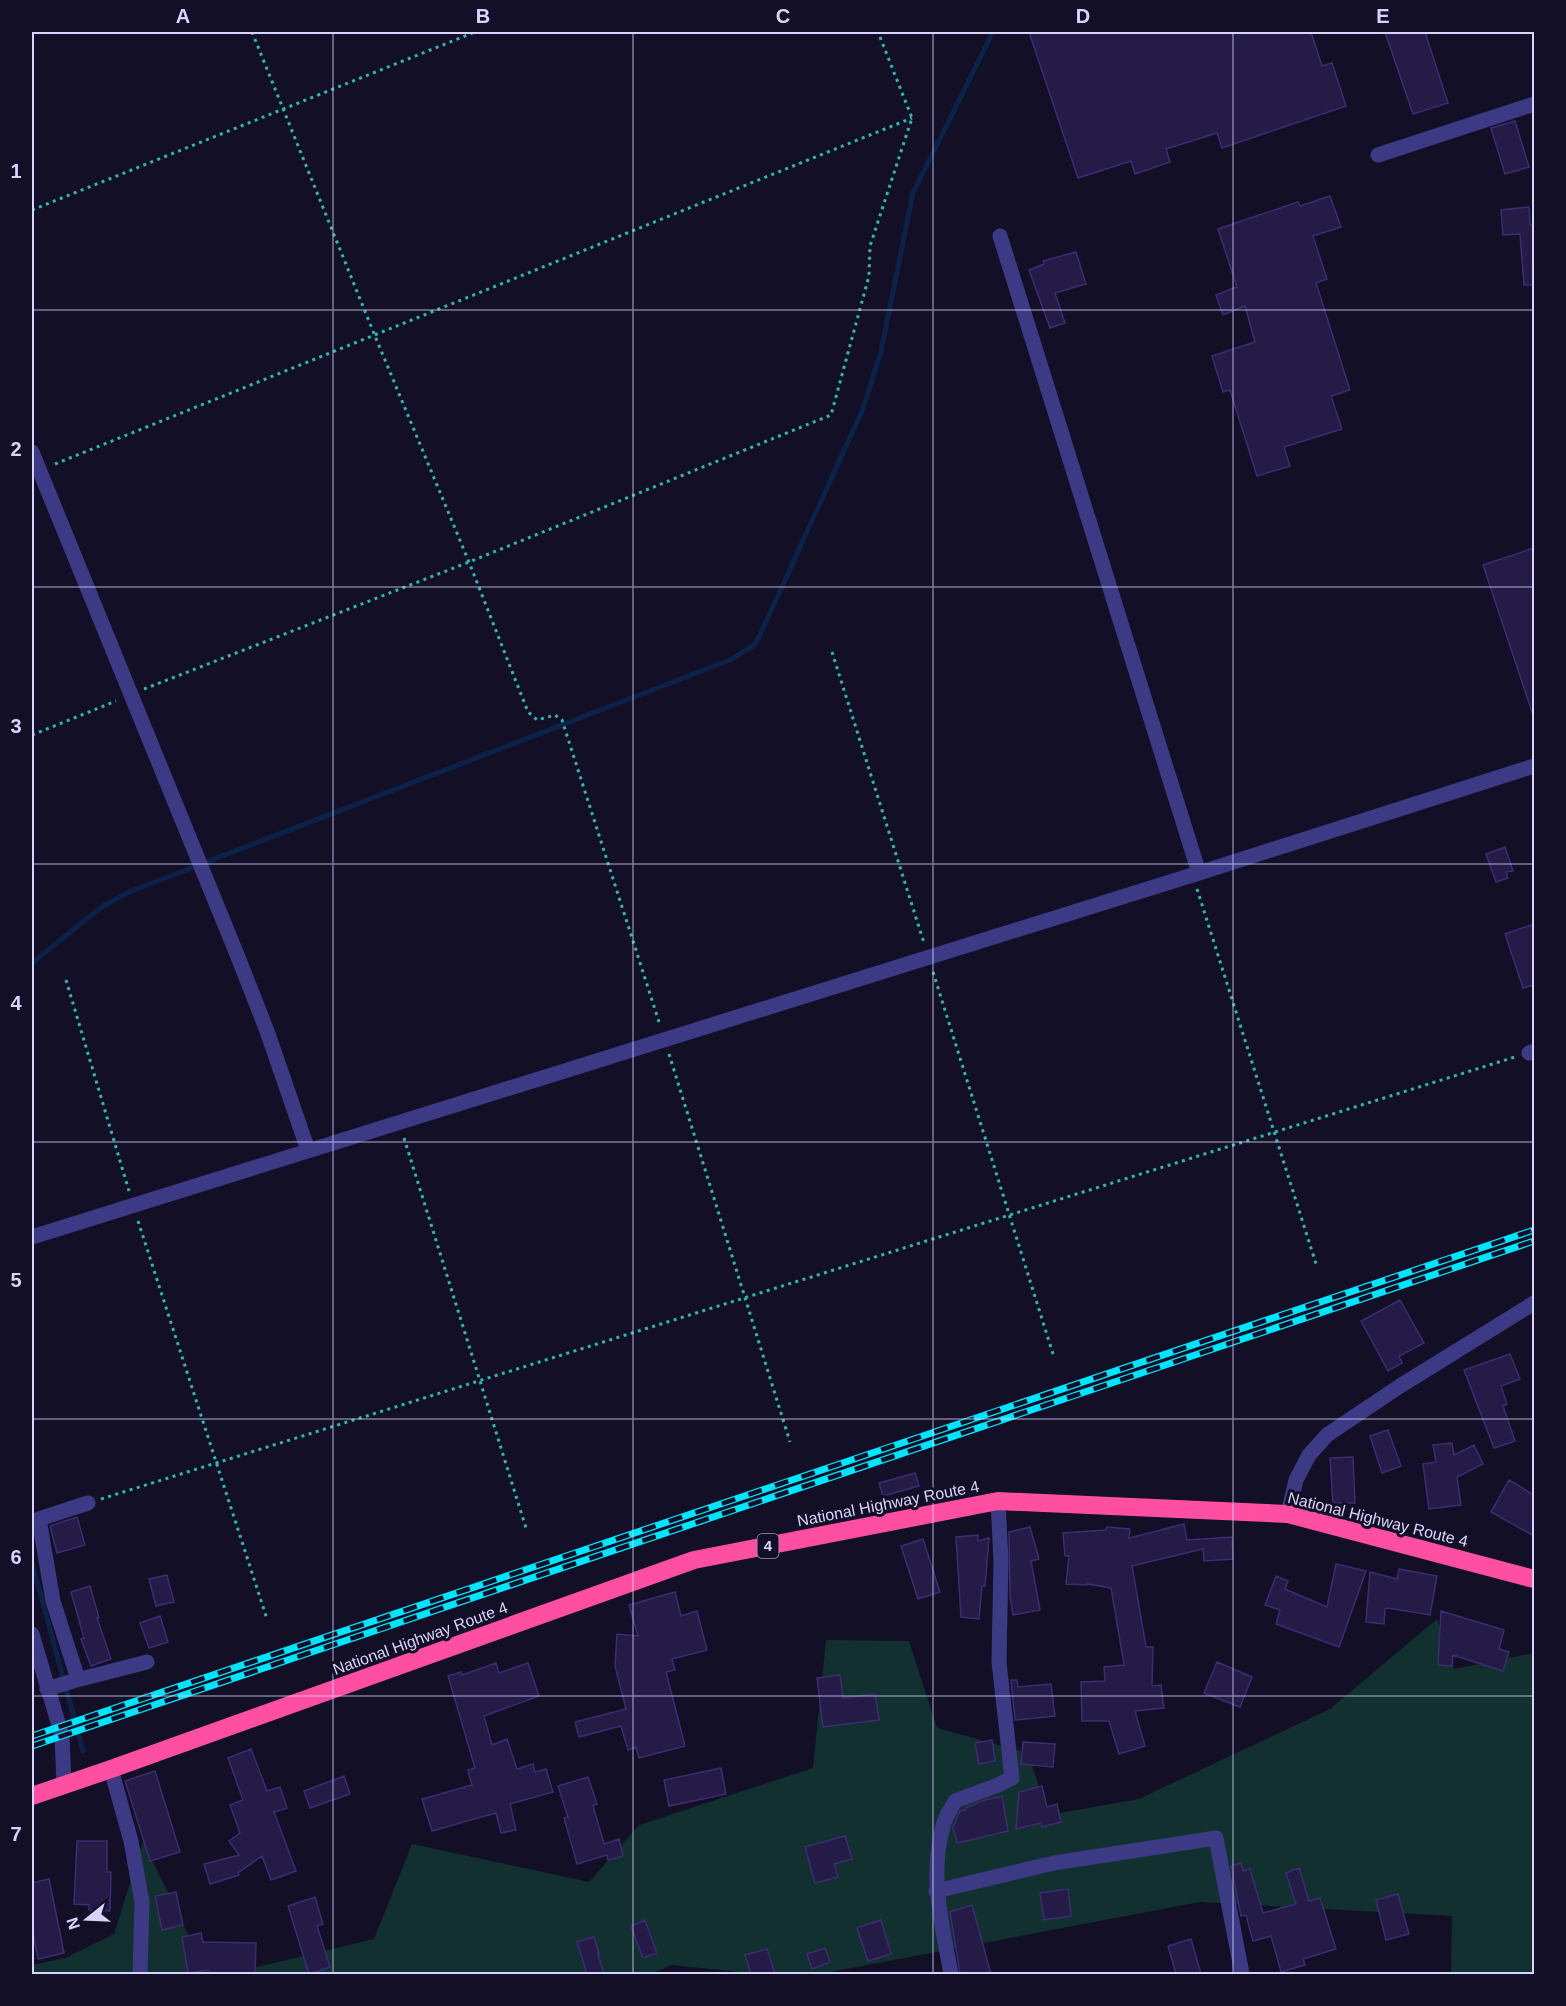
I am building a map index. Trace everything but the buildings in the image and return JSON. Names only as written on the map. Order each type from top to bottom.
[{"type":"highway","name":"National Highway Route 4","points":[[32,1796],[694,1560],[998,1502],[1288,1514],[1534,1579]]},
{"type":"street","points":[[1378,155],[1534,104]]},
{"type":"street","points":[[1000,236],[1196,874]]},
{"type":"street","points":[[32,452],[35,472],[130,695],[267,1031],[308,1150]]},
{"type":"street","points":[[32,1237],[1196,874],[1534,766]]},
{"type":"street","points":[[1288,1514],[1296,1480],[1309,1455],[1327,1435],[1381,1398],[1534,1303]]},
{"type":"street","points":[[951,1974],[936,1891],[943,1824],[955,1801],[1012,1778],[999,1662],[1001,1561],[998,1502]]},
{"type":"street","points":[[76,1680],[53,1600],[38,1571],[39,1519],[88,1503]]},
{"type":"street","points":[[32,1635],[52,1687],[62,1736],[64,1784]]},
{"type":"street","points":[[52,1687],[147,1662]]},
{"type":"street","points":[[111,1769],[131,1841],[142,1902],[140,1974]]},
{"type":"street","points":[[936,1891],[1054,1863],[1216,1838],[1242,1974]]},
{"type":"path","points":[[252,32],[528,712],[537,720],[555,715],[562,720],[790,1442]]},
{"type":"path","points":[[32,210],[475,32]]},
{"type":"path","points":[[32,735],[469,562],[831,415],[869,276],[870,246],[912,118],[878,32]]},
{"type":"path","points":[[35,472],[912,118]]},
{"type":"path","points":[[832,652],[1053,1354]]},
{"type":"path","points":[[1196,874],[1317,1267]]},
{"type":"path","points":[[66,980],[133,1205],[267,1618]]},
{"type":"path","points":[[88,1503],[1532,1052]]},
{"type":"path","points":[[399,1122],[526,1528]]},
{"type":"green space","points":[[1437,1619],[1454,1669],[1534,1653],[1534,1974],[1451,1974],[1452,1916],[1200,1902],[820,1974],[761,1974],[671,1965],[652,1974],[228,1974],[374,1939],[412,1844],[589,1882],[639,1825],[813,1768],[826,1640],[909,1641],[937,1728],[1028,1753],[1048,1815],[1139,1799],[1330,1709]]},
{"type":"green space","points":[[143,1841],[207,1974],[32,1974],[32,1965],[65,1958],[114,1934]]},
{"type":"waterway","points":[[32,963],[103,906],[129,892],[730,660],[753,646],[863,409],[881,351],[913,193],[993,32]]},
{"type":"waterway","points":[[32,1563],[83,1751]]},
{"type":"railway","points":[[32,1736],[1534,1230]]},
{"type":"railway","points":[[32,1746],[1534,1241]]}]
